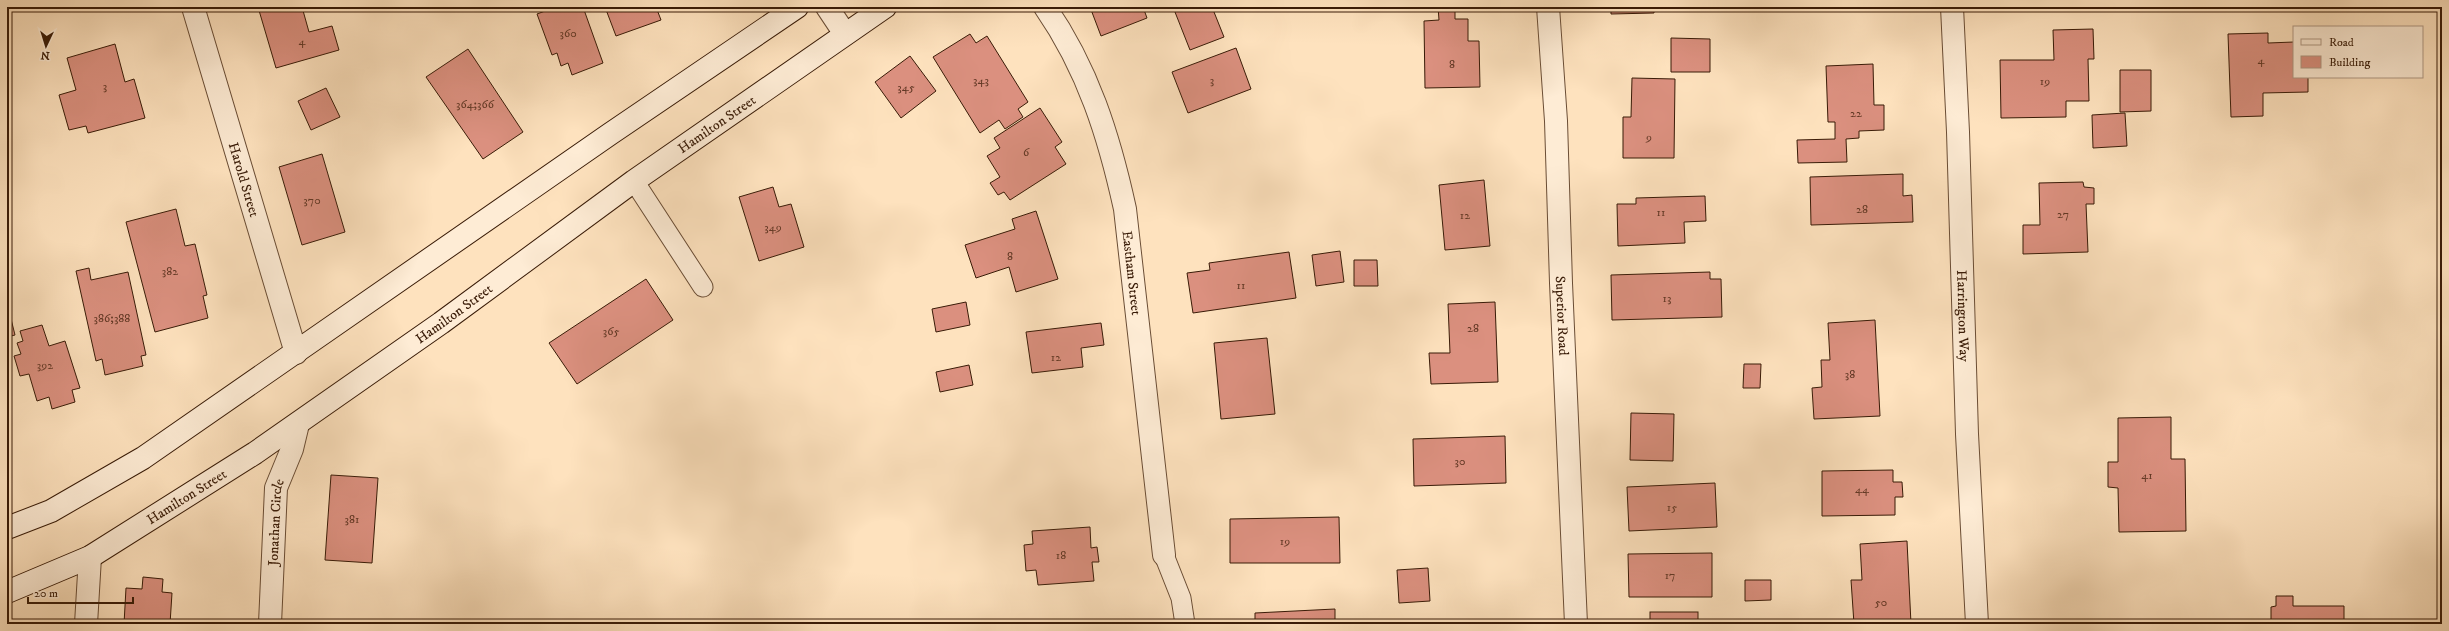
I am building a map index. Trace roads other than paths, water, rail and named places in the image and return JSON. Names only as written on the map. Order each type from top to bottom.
[{"type":"street","name":"Harold Street","points":[[193,7],[296,353]]},
{"type":"street","points":[[7,528],[50,511],[142,458],[296,353],[610,134],[798,7]]},
{"type":"street","points":[[827,7],[845,34]]},
{"type":"street","name":"Hamilton Street","points":[[7,592],[90,557],[298,424],[634,181],[885,7]]},
{"type":"street","name":"Eastham Street","points":[[1046,7],[1078,61],[1092,92],[1114,157],[1125,209],[1164,555]]},
{"type":"street","name":"Superior Road","points":[[1548,7],[1556,121],[1561,291],[1576,624]]},
{"type":"street","name":"Harrington Way","points":[[1952,7],[1959,140],[1967,434],[1977,624]]},
{"type":"street","name":"Jonathan Circle","points":[[270,624],[276,488],[292,450],[298,424]]},
{"type":"street","points":[[86,624],[90,557]]},
{"type":"lane","points":[[634,181],[703,287]]},
{"type":"lane","points":[[1164,555],[1180,598],[1185,624]]}]
